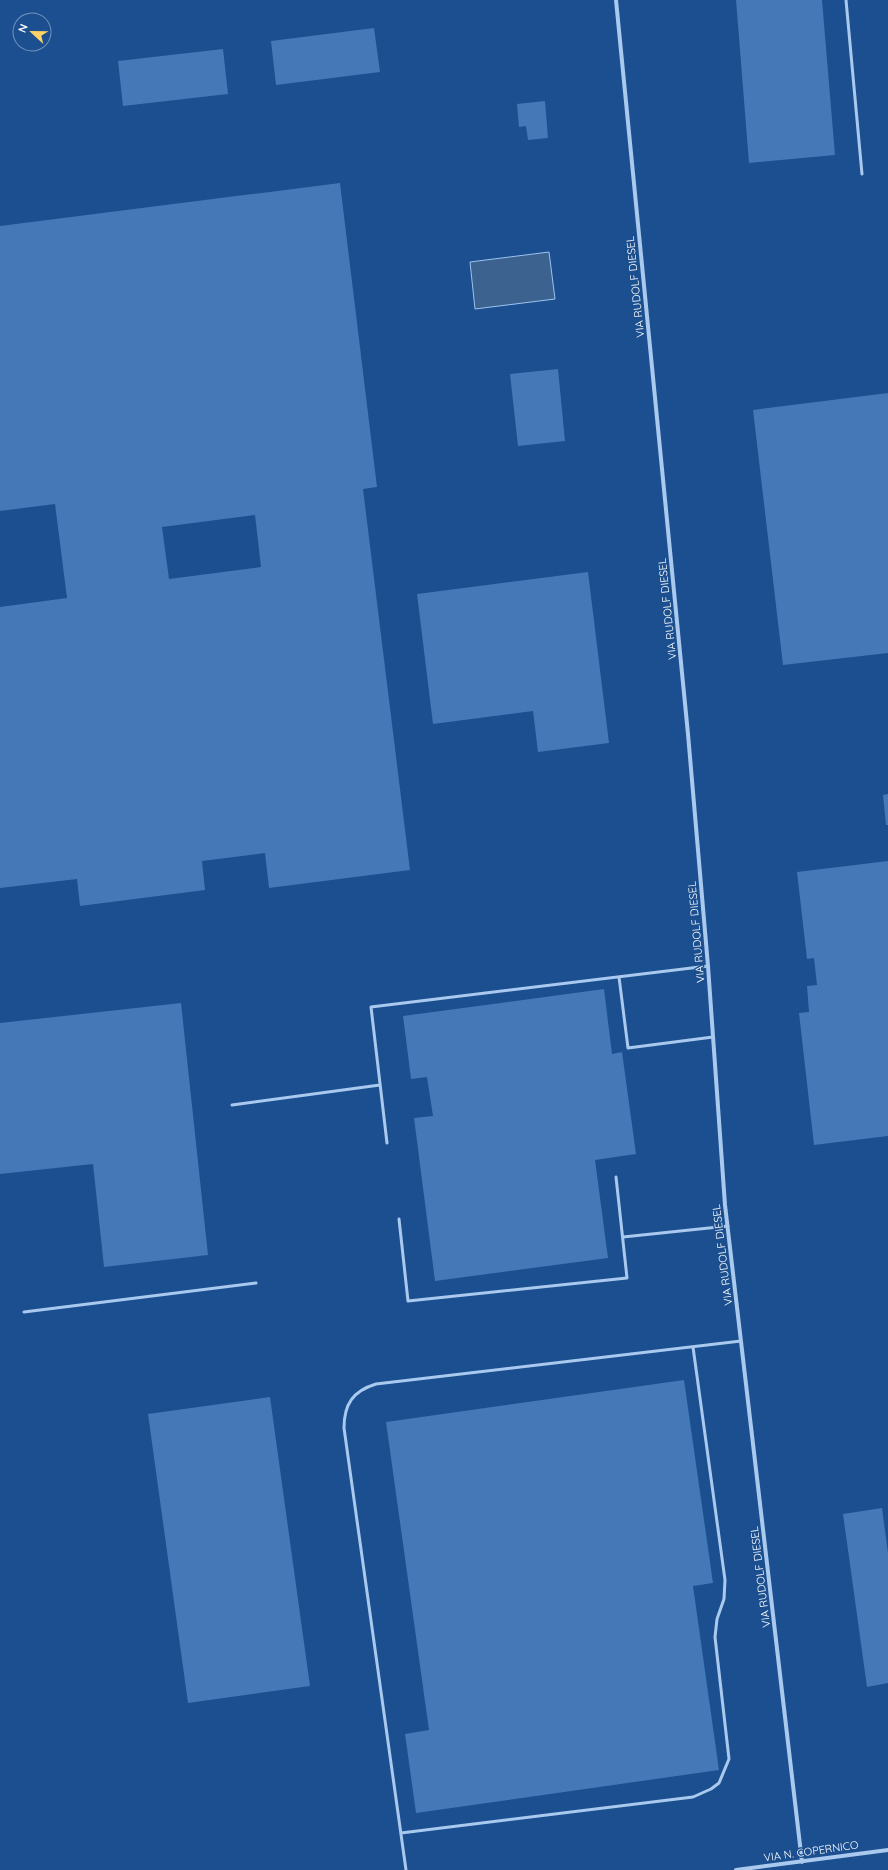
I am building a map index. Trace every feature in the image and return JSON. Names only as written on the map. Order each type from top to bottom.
[{"type":"street","name":"VIA RUDOLF DIESEL","points":[[616,0],[688,734],[728,1226],[802,1862]]},
{"type":"street","name":"VIA N. COPERNICO","points":[[736,1870],[888,1850]]},
{"type":"lane","points":[[846,0],[862,174]]},
{"type":"lane","points":[[387,1143],[371,1007],[708,966]]},
{"type":"lane","points":[[619,977],[628,1048],[713,1037]]},
{"type":"lane","points":[[232,1105],[380,1085]]},
{"type":"lane","points":[[399,1219],[408,1301],[626,1278],[616,1177]]},
{"type":"lane","points":[[623,1237],[728,1226]]},
{"type":"lane","points":[[24,1312],[256,1283]]},
{"type":"lane","points":[[406,1870],[344,1428],[347,1408],[351,1400],[357,1392],[365,1387],[376,1384],[742,1341]]},
{"type":"lane","points":[[401,1833],[693,1797],[711,1789],[719,1783],[729,1759],[715,1637],[715,1627],[724,1599],[725,1590],[693,1347]]},
{"type":"water","points":[[549,252],[555,299],[475,309],[470,262]]},
{"type":"building","points":[[736,0],[822,0],[835,155],[749,163]]},
{"type":"building","points":[[374,28],[380,72],[276,85],[271,41]]},
{"type":"building","points":[[223,49],[228,94],[123,106],[118,61]]},
{"type":"building","points":[[545,101],[548,138],[528,140],[526,126],[519,127],[517,104]]},
{"type":"building","points":[[340,183],[377,487],[363,489],[410,870],[269,888],[265,853],[202,861],[205,890],[80,906],[77,879],[0,888],[0,607],[67,598],[55,504],[0,511],[0,226]],"holes":[[[255,515],[261,567],[169,579],[162,527]]]},
{"type":"building","points":[[558,369],[565,441],[518,446],[510,374]]},
{"type":"building","points":[[888,393],[888,653],[783,665],[753,410]]},
{"type":"building","points":[[588,572],[609,743],[538,752],[533,711],[433,724],[417,594]]},
{"type":"building","points":[[888,794],[888,825],[886,825],[883,795]]},
{"type":"building","points":[[888,861],[888,1136],[814,1145],[799,1013],[809,1012],[807,986],[817,985],[814,958],[807,959],[797,872]]},
{"type":"building","points":[[604,989],[612,1054],[622,1052],[636,1154],[595,1160],[608,1258],[435,1281],[414,1118],[433,1116],[427,1077],[411,1079],[403,1016]]},
{"type":"building","points":[[181,1003],[208,1255],[104,1267],[93,1164],[0,1174],[0,1023]]},
{"type":"building","points":[[684,1380],[713,1583],[693,1586],[719,1770],[416,1813],[405,1734],[429,1730],[386,1422]]},
{"type":"building","points":[[270,1397],[310,1686],[188,1703],[148,1414]]},
{"type":"building","points":[[882,1508],[888,1553],[888,1683],[867,1687],[843,1514]]}]
